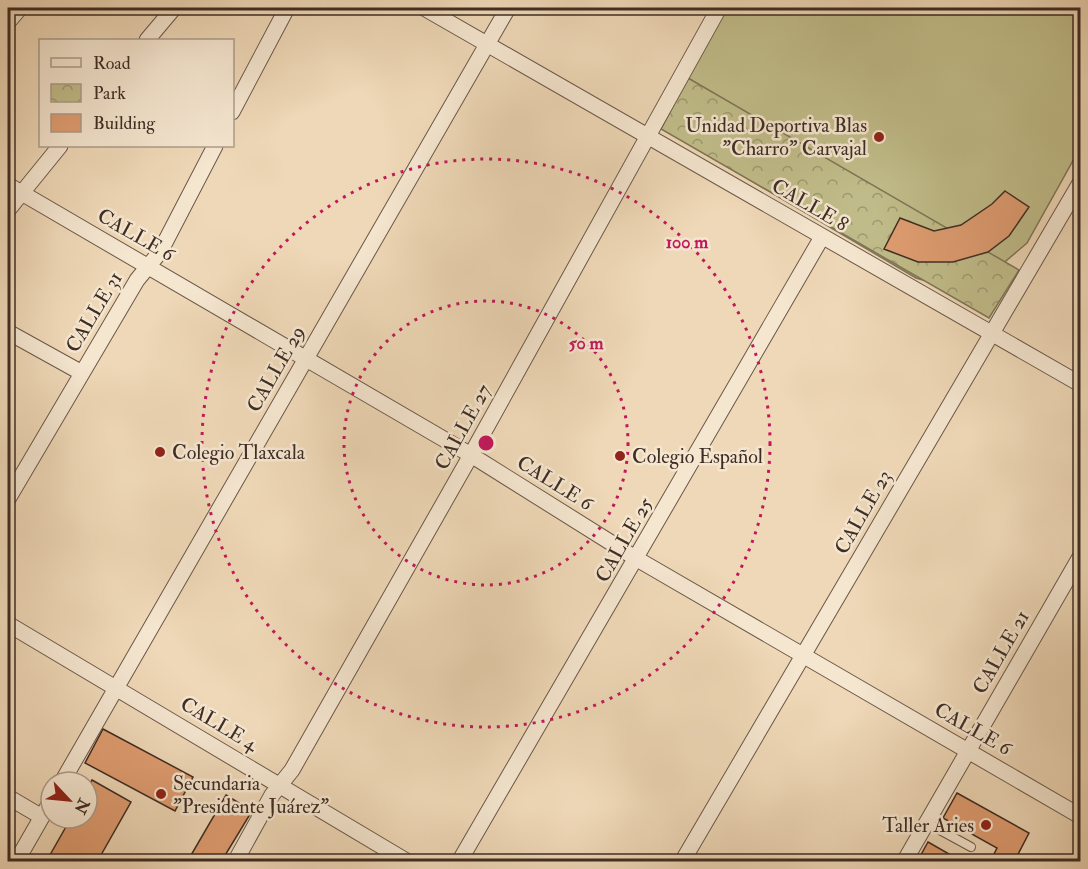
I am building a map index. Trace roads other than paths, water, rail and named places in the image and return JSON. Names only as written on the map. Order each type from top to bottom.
[{"type":"street","points":[[8,22],[20,8]]},
{"type":"street","points":[[148,39],[174,8]]},
{"type":"street","points":[[234,108],[287,8]]},
{"type":"street","name":"CALLE 8","points":[[424,8],[650,135],[822,237],[1080,384]]},
{"type":"street","name":"CALLE 29","points":[[69,770],[508,8]]},
{"type":"street","name":"CALLE 27","points":[[235,861],[280,785],[292,770],[471,455],[719,8]]},
{"type":"street","points":[[8,210],[14,189],[59,147]]},
{"type":"street","name":"CALLE 31","points":[[8,499],[136,280],[160,252],[214,147]]},
{"type":"street","name":"CALLE 23","points":[[682,861],[1080,183]]},
{"type":"street","name":"CALLE 6","points":[[14,189],[471,455],[637,559],[1080,816]]},
{"type":"street","name":"CALLE 25","points":[[459,861],[637,559],[822,237]]},
{"type":"street","points":[[8,333],[82,374]]},
{"type":"street","name":"CALLE 21","points":[[904,861],[1080,557]]},
{"type":"street","name":"CALLE 4","points":[[8,624],[408,861]]},
{"type":"street","points":[[8,797],[39,815]]},
{"type":"street","points":[[16,861],[39,822]]},
{"type":"lane","points":[[927,823],[971,847]]},
{"type":"place","name":"Unidad Deportiva Blas \"Charro\" Carvajal","points":[[879,137]]},
{"type":"place","name":"Colegio Tlaxcala","points":[[160,452]]},
{"type":"place","name":"Colegio Español","points":[[620,456]]},
{"type":"place","name":"Secundaria \"Presidente Juárez\"","points":[[161,794]]},
{"type":"place","name":"Taller Aries","points":[[986,825]]}]
